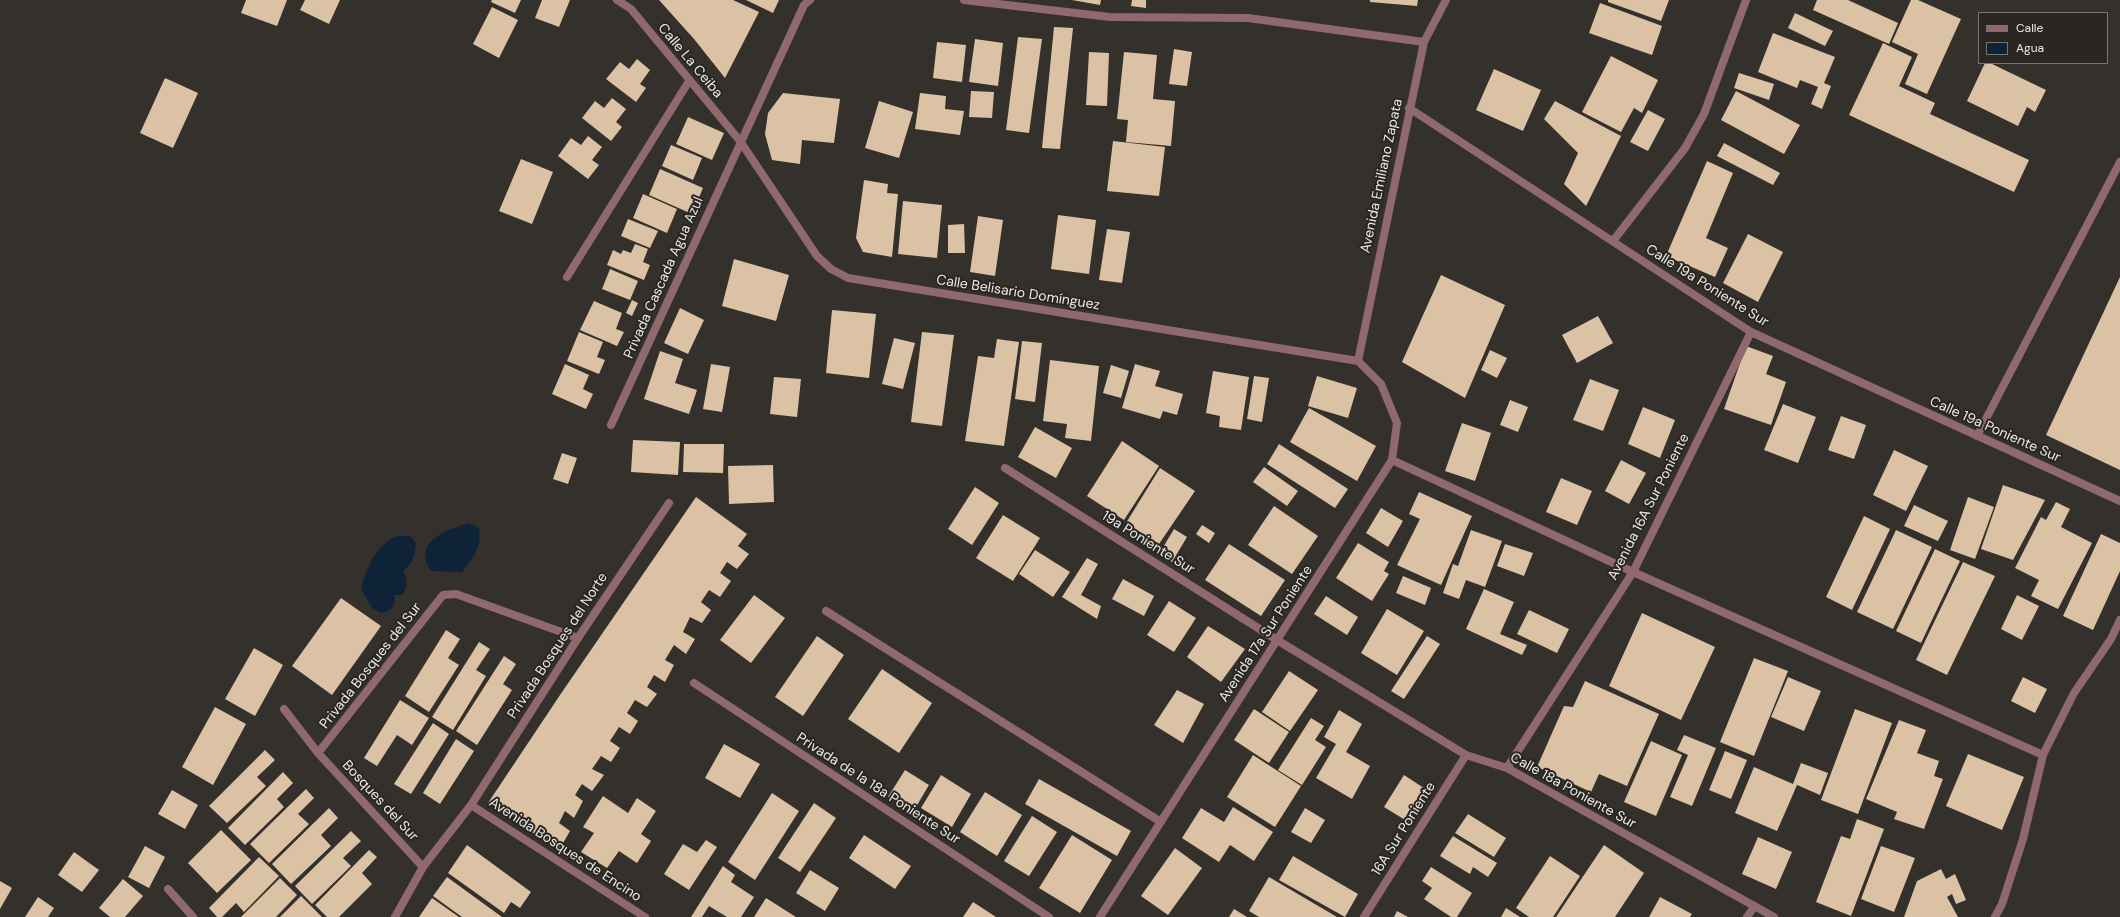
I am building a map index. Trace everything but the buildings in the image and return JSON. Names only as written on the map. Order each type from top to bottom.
[{"type":"street","name":"Calle La Ceiba","points":[[617,0],[631,10],[740,141]]},
{"type":"street","name":"Privada Cascada Agua Azul","points":[[611,425],[740,141],[804,5],[810,0]]},
{"type":"street","points":[[964,0],[1110,17],[1248,18],[1424,42]]},
{"type":"street","name":"Avenida Emiliano Zapata","points":[[1358,361],[1409,108],[1424,42],[1446,0]]},
{"type":"street","points":[[1612,241],[1685,148],[1704,114],[1746,0]]},
{"type":"street","points":[[567,277],[689,81]]},
{"type":"street","name":"Calle 19a Poniente Sur","points":[[1409,108],[1751,332],[2120,500]]},
{"type":"street","name":"Calle Belisario Domínguez","points":[[740,141],[817,256],[831,269],[848,278],[1358,361]]},
{"type":"street","points":[[1977,436],[2120,162]]},
{"type":"street","name":"Avenida 16A Sur Poniente","points":[[1507,768],[1632,572],[1751,332]]},
{"type":"street","name":"Avenida 17a Sur Poniente","points":[[1100,917],[1392,460],[1397,423],[1382,384],[1358,361]]},
{"type":"street","points":[[1392,460],[1632,572],[2043,755]]},
{"type":"street","name":"19a Poniente Sur","points":[[1005,468],[1277,640]]},
{"type":"street","name":"Privada Bosques del Norte","points":[[395,917],[423,867],[471,805],[578,638],[669,503]]},
{"type":"street","name":"Privada Bosques del Sur","points":[[318,754],[443,595],[456,594],[578,638]]},
{"type":"street","points":[[826,611],[1161,822]]},
{"type":"street","points":[[1995,917],[2002,904],[2023,839],[2043,755],[2074,693],[2111,639],[2120,620]]},
{"type":"street","name":"Calle 18a Poniente Sur","points":[[1277,640],[1466,755],[1507,768],[1774,917]]},
{"type":"street","name":"Privada de la 18a Poniente Sur","points":[[694,683],[1049,917]]},
{"type":"street","name":"Bosques del Sur","points":[[284,709],[318,754],[423,867]]},
{"type":"street","name":"16A Sur Poniente","points":[[1364,917],[1466,755]]},
{"type":"street","name":"Avenida Bosques de Encino","points":[[471,805],[645,917]]},
{"type":"street","points":[[168,889],[193,917]]},
{"type":"street","points":[[1747,917],[1754,907]]},
{"type":"water","points":[[469,523],[479,528],[480,535],[476,552],[462,572],[431,571],[426,561],[426,552],[429,544],[442,533]]},
{"type":"water","points":[[397,536],[410,536],[416,543],[415,551],[411,562],[403,571],[407,583],[404,592],[402,595],[394,595],[395,602],[390,610],[381,613],[372,608],[361,589],[369,565],[373,558],[383,545]]}]
